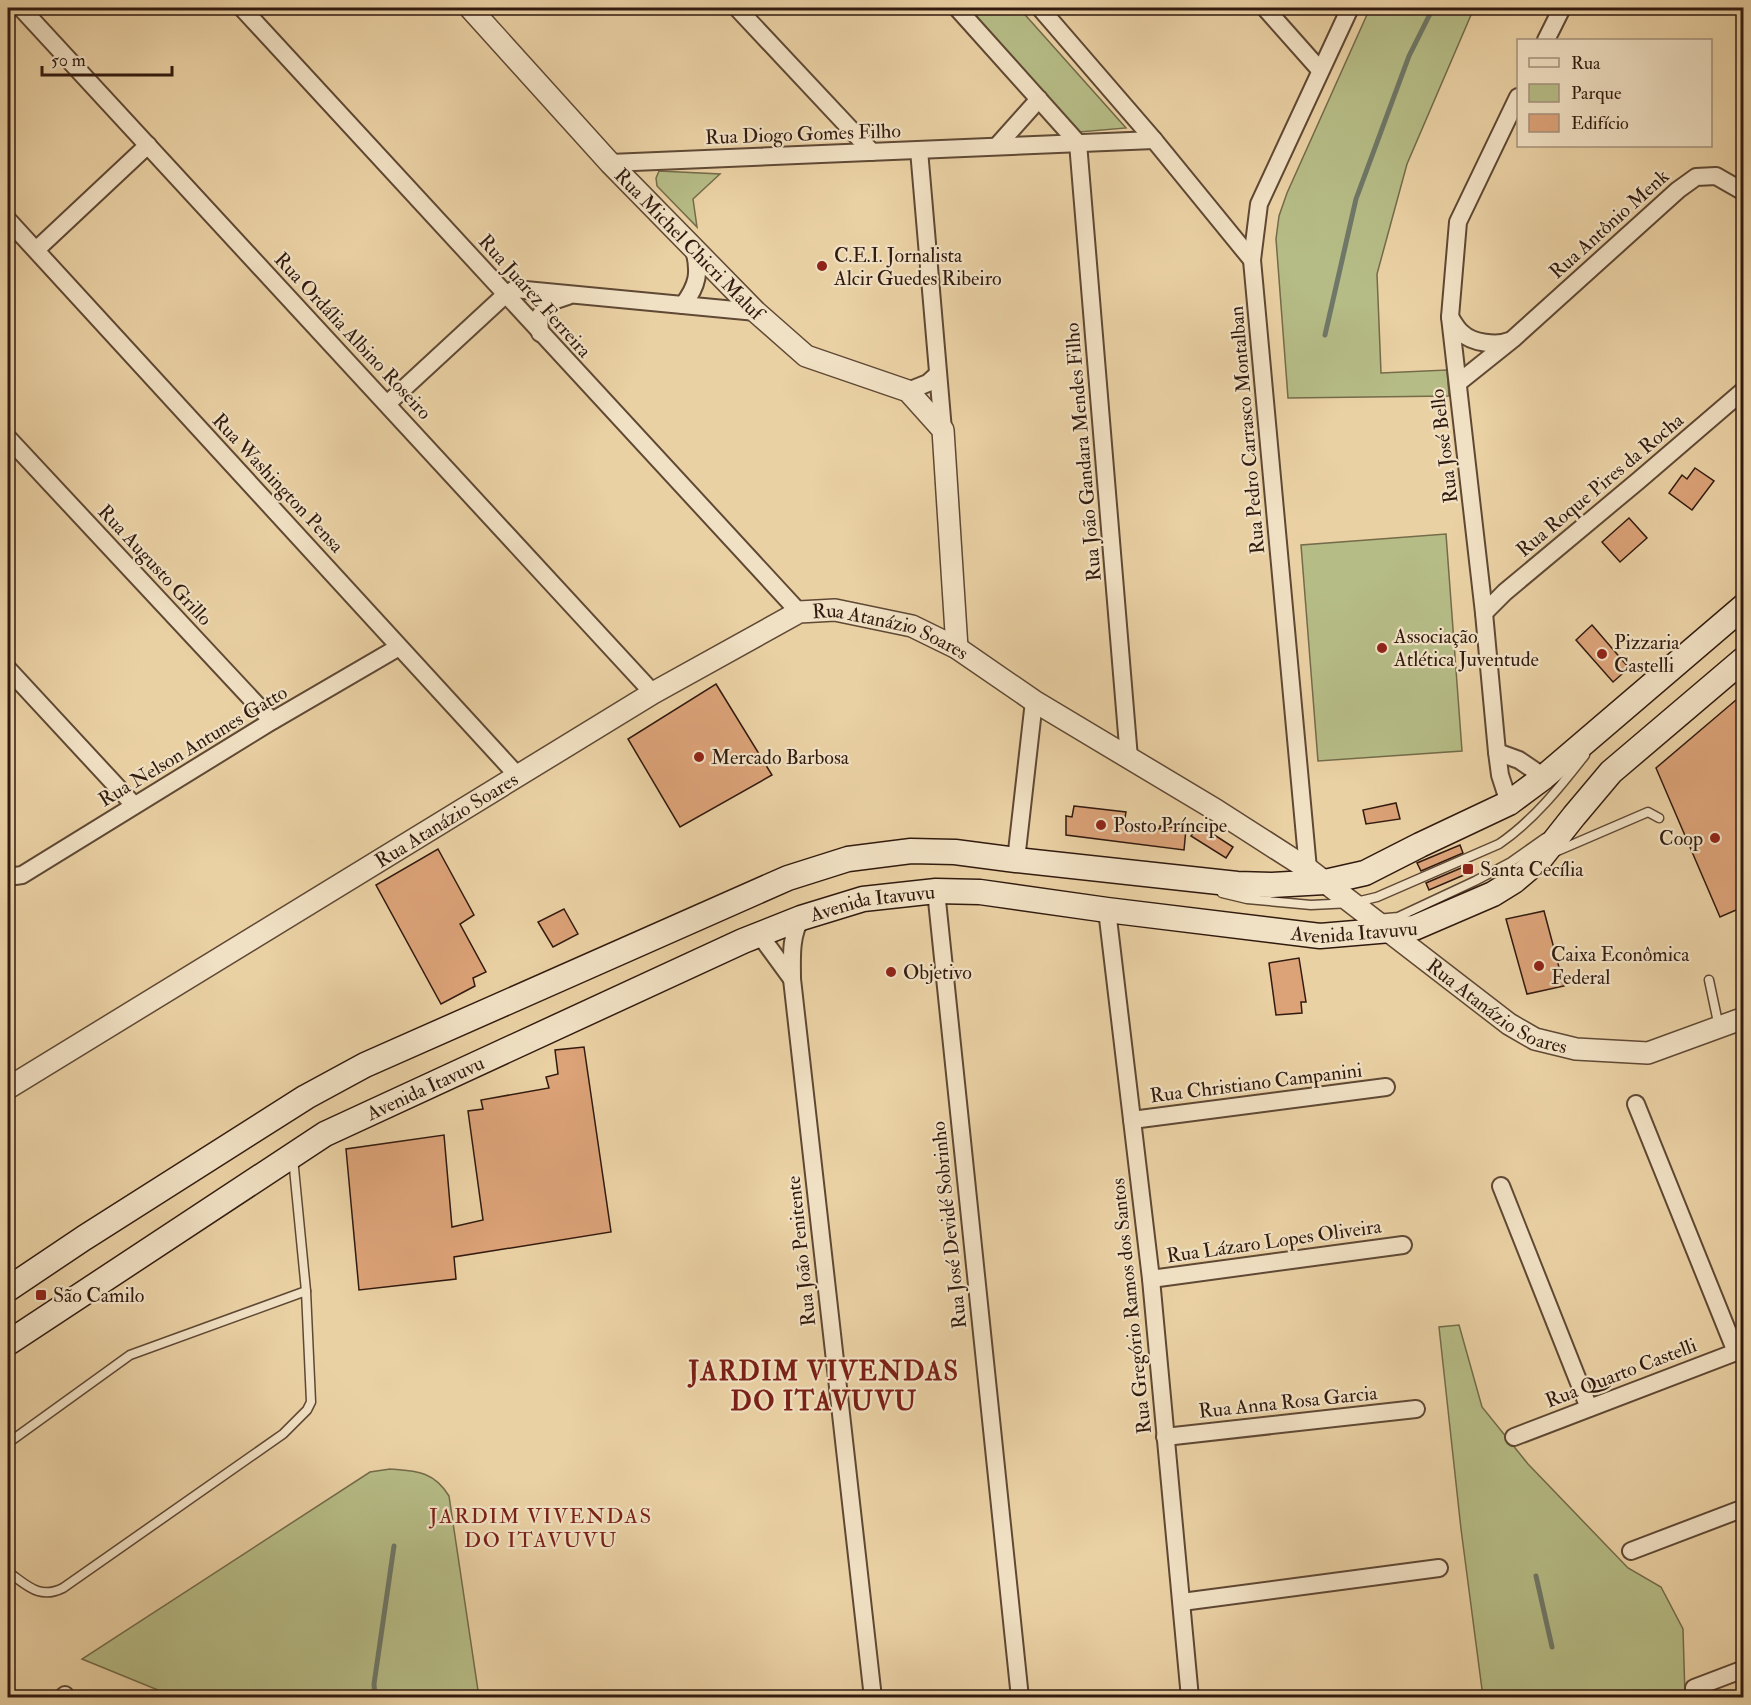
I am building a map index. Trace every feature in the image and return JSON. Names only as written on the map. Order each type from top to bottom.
[{"type":"main road","points":[[8,1289],[306,1097],[365,1065],[788,878],[848,859],[911,851],[955,852],[1131,873],[1237,884],[1272,885],[1317,875],[1365,873],[1509,803],[1544,777],[1743,606]]},
{"type":"main road","name":"Avenida Itavuvu","points":[[8,1343],[325,1134],[759,934],[863,899],[936,891],[980,892],[1320,936],[1366,919],[1414,928],[1493,894],[1514,881],[1540,859],[1611,772],[1743,659]]},
{"type":"main road","points":[[1016,860],[1016,874],[1020,886],[1035,900]]},
{"type":"street","name":"Rua Juarez Ferreira","points":[[242,8],[799,612]]},
{"type":"street","name":"Rua Michel Chicri Maluf","points":[[470,8],[610,163],[756,312],[806,356],[908,391],[943,430]]},
{"type":"street","points":[[737,8],[872,152]]},
{"type":"street","points":[[957,8],[1078,143]]},
{"type":"street","points":[[1040,8],[1154,140],[1252,260]]},
{"type":"street","points":[[1265,8],[1320,70]]},
{"type":"street","name":"Rua Pedro Carrasco Montalban","points":[[1317,875],[1252,260],[1259,204],[1350,8]]},
{"type":"street","points":[[1546,39],[1562,8]]},
{"type":"street","name":"Rua Ordália Albino Roseiro","points":[[27,9],[148,145],[653,693]]},
{"type":"street","points":[[997,146],[1039,99]]},
{"type":"street","name":"Rua José Bello","points":[[1509,803],[1500,775],[1497,752],[1485,613],[1450,317],[1458,222],[1517,99]]},
{"type":"street","name":"Rua Diogo Gomes Filho","points":[[610,163],[1154,140]]},
{"type":"street","name":"Rua João Gandara Mendes Filho","points":[[1078,143],[1129,758]]},
{"type":"street","points":[[36,250],[148,145]]},
{"type":"street","points":[[919,150],[943,430],[957,648]]},
{"type":"street","name":"Rua Antônio Menk","points":[[1458,383],[1513,339],[1695,177],[1716,176],[1743,192]]},
{"type":"street","name":"Rua Washington Pensa","points":[[8,220],[517,775]]},
{"type":"street","points":[[683,305],[694,290],[698,263],[694,249]]},
{"type":"street","points":[[387,404],[506,294],[515,289],[756,312]]},
{"type":"street","points":[[540,333],[539,317],[550,302],[575,294]]},
{"type":"street","points":[[1450,317],[1464,335],[1483,342],[1501,344],[1513,339]]},
{"type":"street","points":[[908,391],[928,383],[938,374]]},
{"type":"street","name":"Rua Roque Pires da Rocha","points":[[1485,613],[1505,592],[1743,390]]},
{"type":"street","name":"Rua Augusto Grillo","points":[[8,438],[272,722]]},
{"type":"street","name":"Rua Atanázio Soares","points":[[8,1088],[653,693],[799,612],[835,610],[912,626],[957,648],[1034,701],[1216,810],[1317,875],[1366,919],[1509,1024],[1535,1039],[1576,1048],[1648,1053],[1743,1018]]},
{"type":"street","name":"Rua Nelson Antunes Gatto","points":[[8,878],[22,875],[134,805],[399,647]]},
{"type":"street","points":[[8,669],[134,805]]},
{"type":"street","points":[[1016,860],[1034,701]]},
{"type":"street","points":[[1497,752],[1519,760],[1544,777]]},
{"type":"street","name":"Rua José Devidé Sobrinho","points":[[936,891],[1020,1698]]},
{"type":"street","name":"Rua Gregório Ramos dos Santos","points":[[1107,910],[1151,1279],[1190,1698]]},
{"type":"street","name":"Rua João Penitente","points":[[801,918],[796,926],[793,939],[792,979],[873,1698]]},
{"type":"street","name":"Rua João Penitente","points":[[759,934],[792,979]]},
{"type":"street","name":"Rua Christiano Campanini","points":[[1132,1120],[1386,1087]]},
{"type":"street","points":[[1636,1104],[1740,1350]]},
{"type":"street","points":[[1501,1186],[1589,1408]]},
{"type":"street","name":"Rua Lázaro Lopes Oliveira","points":[[1151,1279],[1403,1245]]},
{"type":"street","name":"Rua Quarto Castelli","points":[[1514,1437],[1740,1350]]},
{"type":"street","name":"Rua Anna Rosa Garcia","points":[[1165,1437],[1416,1409]]},
{"type":"street","points":[[1631,1551],[1743,1508]]},
{"type":"street","points":[[1182,1602],[1439,1568]]},
{"type":"street","points":[[1694,1688],[1743,1669]]},
{"type":"lane","points":[[1366,919],[1377,897],[1499,844],[1510,836],[1528,821],[1561,784],[1616,715]]},
{"type":"lane","points":[[1540,859],[1648,812],[1659,818]]},
{"type":"lane","points":[[1320,936],[1366,919],[1398,917],[1475,881],[1525,853],[1574,816]]},
{"type":"lane","points":[[1131,873],[1247,899],[1311,905],[1366,919]]},
{"type":"lane","points":[[1709,980],[1719,1027]]},
{"type":"lane","points":[[8,1572],[36,1592],[52,1593],[63,1588],[283,1434],[307,1410],[311,1402],[306,1291],[293,1154]]},
{"type":"lane","points":[[8,1443],[130,1355],[306,1291]]},
{"type":"path","points":[[1656,1698],[1694,1688]]},
{"type":"green space","points":[[968,8],[1019,8],[1126,128],[1079,132]]},
{"type":"green space","points":[[1370,8],[1474,8],[1407,164],[1377,274],[1381,373],[1447,370],[1449,396],[1288,398],[1276,239],[1279,216],[1287,193]]},
{"type":"green space","points":[[659,171],[720,174],[693,199],[697,227],[657,186],[656,178]]},
{"type":"green space","name":"Associação Atlética Juventude","points":[[1446,534],[1462,751],[1318,761],[1301,545]]},
{"type":"green space","points":[[1459,1325],[1482,1407],[1528,1464],[1628,1568],[1661,1587],[1683,1629],[1685,1697],[1483,1697],[1461,1529],[1439,1327]]},
{"type":"green space","points":[[390,1469],[416,1472],[431,1477],[449,1496],[479,1697],[175,1697],[82,1659],[370,1472]]},
{"type":"building","points":[[1695,468],[1714,481],[1692,510],[1669,493],[1682,475],[1687,479]]},
{"type":"building","points":[[1629,518],[1647,538],[1620,562],[1602,542]]},
{"type":"building","name":"Pizzaria Castelli","points":[[1592,625],[1629,668],[1613,682],[1576,640]]},
{"type":"building","name":"Mercado Barbosa","points":[[716,684],[772,775],[680,827],[628,739]]},
{"type":"building","name":"Coop","points":[[1743,694],[1743,907],[1720,917],[1656,768]]},
{"type":"building","points":[[1396,803],[1400,819],[1366,824],[1363,810]]},
{"type":"building","name":"Posto Príncipe","points":[[1074,806],[1126,812],[1124,824],[1160,829],[1160,826],[1186,829],[1184,850],[1066,835],[1066,816],[1072,817]]},
{"type":"building","points":[[1199,825],[1233,847],[1226,858],[1191,836]]},
{"type":"building","points":[[1460,845],[1463,853],[1421,871],[1417,863]]},
{"type":"building","points":[[438,849],[474,915],[460,924],[486,972],[473,978],[475,986],[441,1004],[376,885]]},
{"type":"building","points":[[1468,865],[1471,872],[1429,890],[1426,883]]},
{"type":"building","points":[[564,909],[578,934],[553,947],[538,922]]},
{"type":"building","name":"Caixa Econômica Federal","points":[[1544,911],[1564,986],[1527,994],[1506,919]]},
{"type":"building","points":[[1299,958],[1306,1002],[1301,1002],[1302,1013],[1276,1015],[1269,963]]},
{"type":"building","points":[[584,1047],[611,1232],[454,1257],[456,1279],[359,1290],[346,1149],[444,1135],[452,1227],[483,1220],[468,1111],[483,1109],[481,1100],[549,1088],[546,1077],[558,1074],[555,1050]]},
{"type":"waterway","points":[[1325,335],[1356,199],[1409,56],[1433,8]]},
{"type":"waterway","points":[[375,1698],[374,1684],[394,1546]]},
{"type":"waterway","points":[[1536,1576],[1552,1647]]},
{"type":"place","name":"C.E.I. Jornalista Alcir Guedes Ribeiro","points":[[822,266]]},
{"type":"place","name":"Associação Atlética Juventude","points":[[1382,648]]},
{"type":"place","name":"Pizzaria Castelli","points":[[1602,654]]},
{"type":"place","name":"Mercado Barbosa","points":[[699,757]]},
{"type":"place","name":"Posto Príncipe","points":[[1101,825]]},
{"type":"place","name":"Coop","points":[[1715,838]]},
{"type":"place","name":"Santa Cecília","points":[[1468,869]]},
{"type":"place","name":"Caixa Econômica Federal","points":[[1539,966]]},
{"type":"place","name":"Objetivo","points":[[891,972]]},
{"type":"place","name":"São Camilo","points":[[41,1295]]},
{"type":"district","name":"JARDIM VIVENDAS DO ITAVUVU","points":[[824,1387]]},
{"type":"district","name":"JARDIM VIVENDAS DO ITAVUVU","points":[[541,1528]]}]
